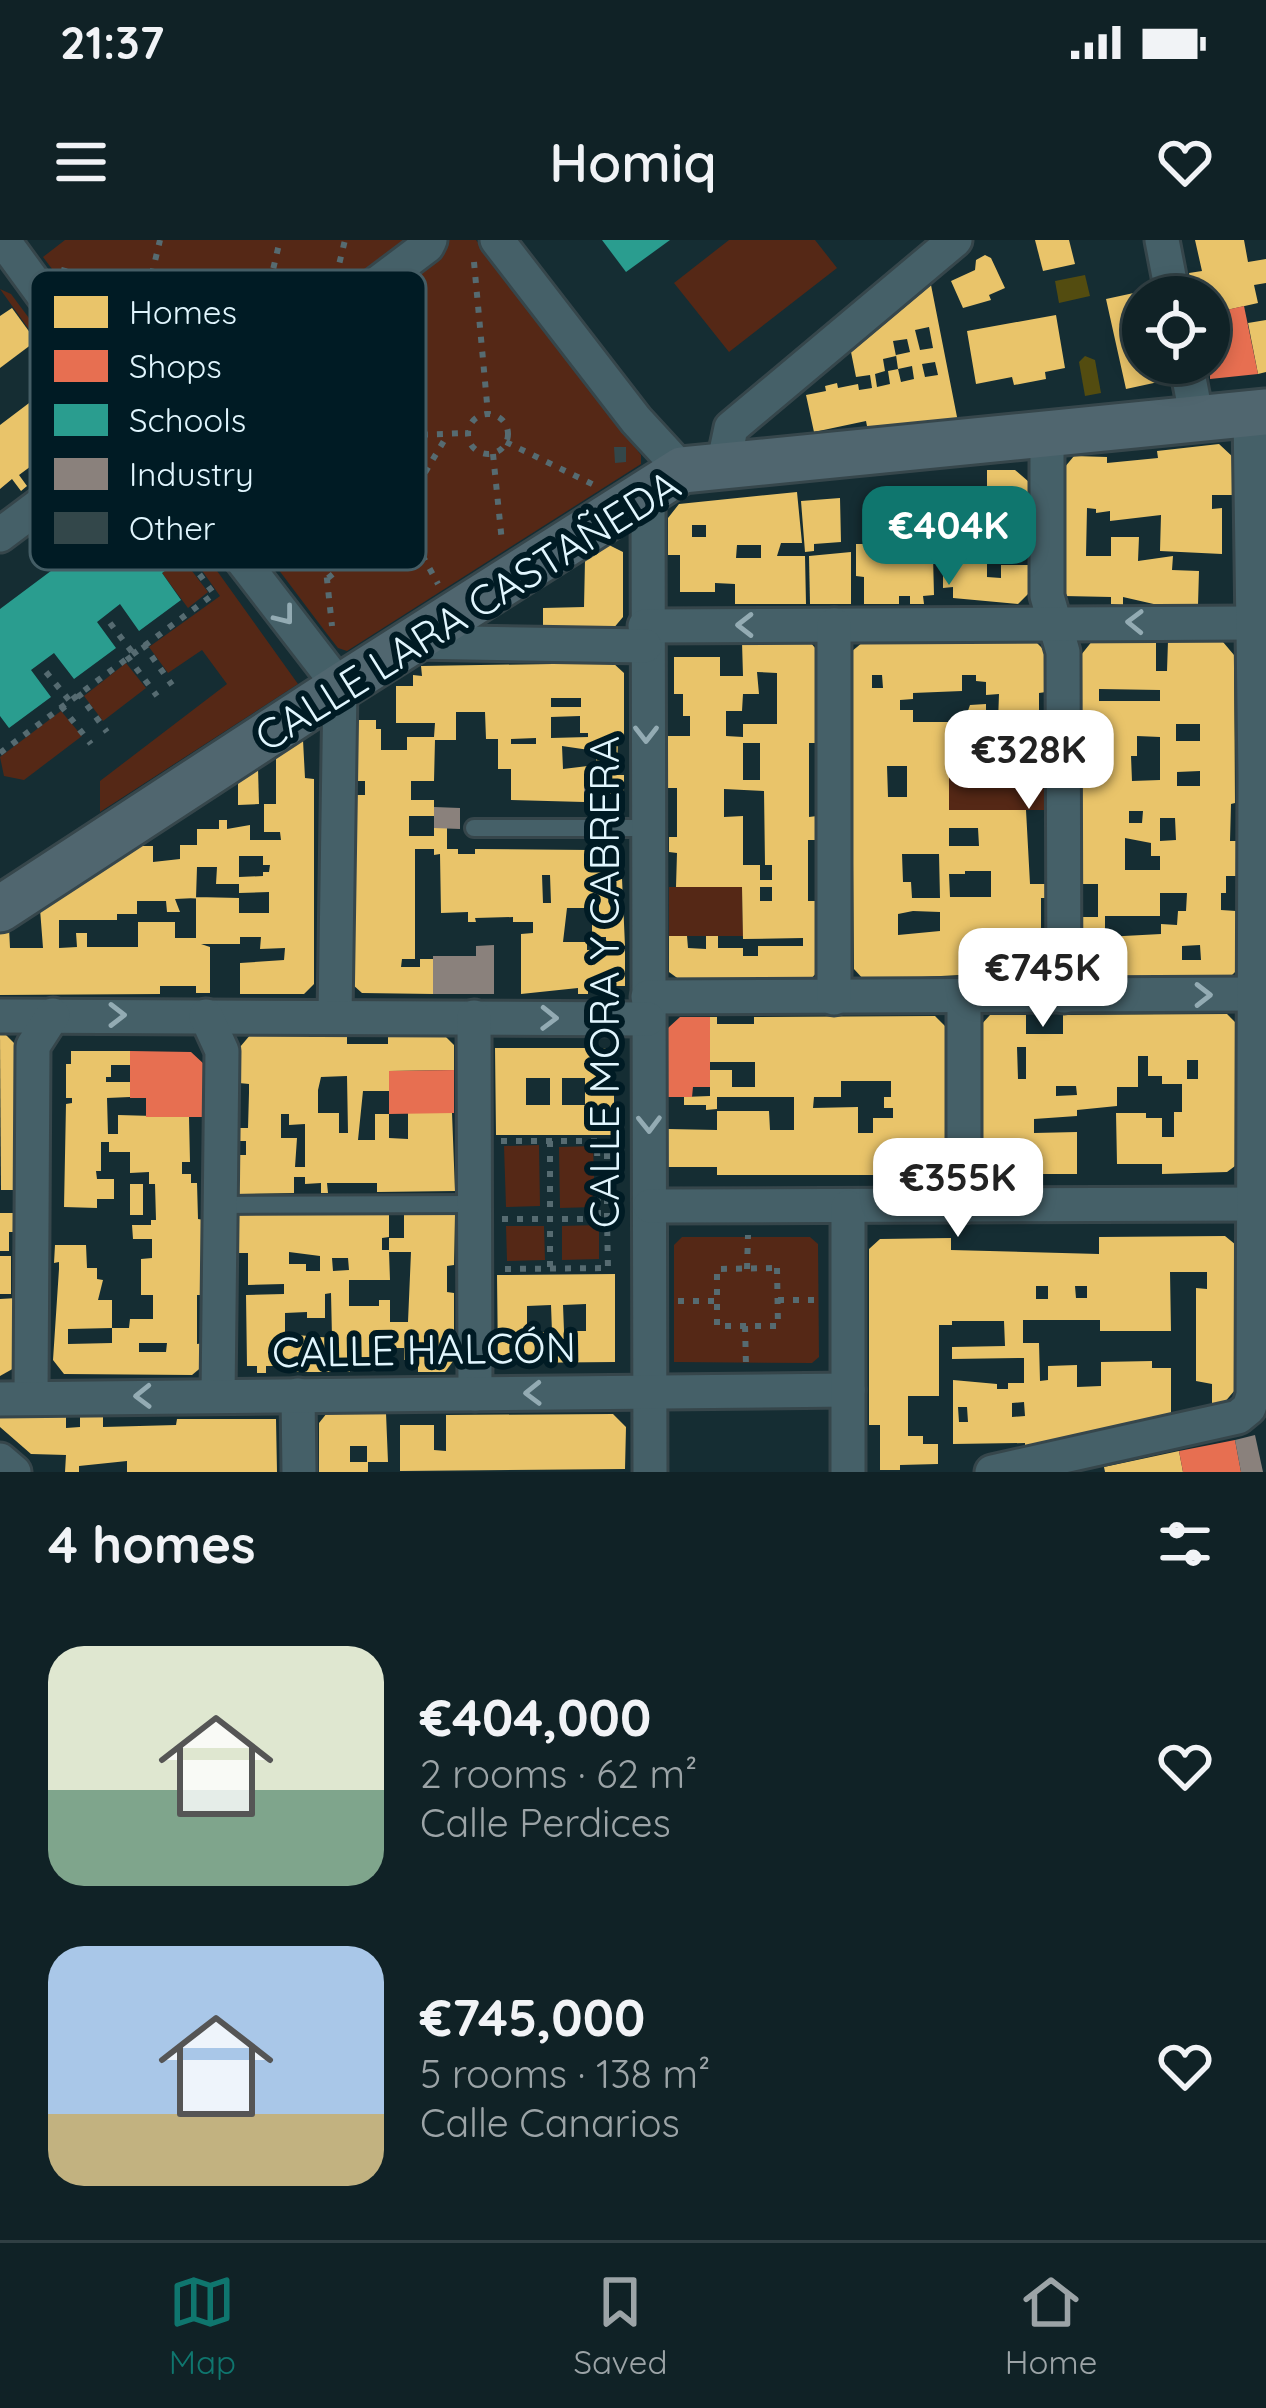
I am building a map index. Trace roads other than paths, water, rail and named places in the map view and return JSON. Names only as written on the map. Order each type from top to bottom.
[{"type":"street","points":[[395,270],[430,240]]},
{"type":"street","points":[[486,251],[684,476],[731,428],[955,240]]},
{"type":"street","points":[[1162,240],[1169,276]]},
{"type":"street","points":[[12,249],[30,274]]},
{"type":"street","points":[[1190,384],[1197,419]]},
{"type":"street","points":[[992,1472],[1238,1417],[1249,1408],[1253,1395],[1260,1204],[1253,994],[1261,777],[1252,623],[1258,412]]},
{"type":"street","name":"CALLE LARA CASTAÑEDA","points":[[0,909],[340,687],[684,476],[1258,412]]},
{"type":"street","points":[[1048,434],[1047,596],[1064,652],[1064,996]]},
{"type":"street","name":"CALLE MORA Y CABRERA","points":[[650,1472],[645,636],[684,476]]},
{"type":"street","points":[[0,535],[30,512]]},
{"type":"street","points":[[250,570],[340,687],[335,1016]]},
{"type":"street","points":[[412,642],[834,625],[1252,623]]},
{"type":"street","points":[[834,625],[834,998]]},
{"type":"street","points":[[0,1016],[474,1017],[834,998],[1253,994]]},
{"type":"street","points":[[964,997],[964,1206]]},
{"type":"street","points":[[15,1398],[33,1046],[53,1015]]},
{"type":"street","points":[[206,1016],[222,1051],[218,1396]]},
{"type":"street","points":[[474,1017],[490,1216],[475,1394]]},
{"type":"street","points":[[650,1206],[1260,1204]]},
{"type":"street","points":[[848,1207],[848,1390],[839,1431],[848,1472]]},
{"type":"street","name":"CALLE HALCÓN","points":[[15,1398],[848,1390]]},
{"type":"street","points":[[298,1395],[299,1472]]},
{"type":"street","points":[[0,1460],[14,1472]]},
{"type":"lane","points":[[474,827],[646,828]]},
{"type":"lane","points":[[222,1205],[490,1216]]}]
